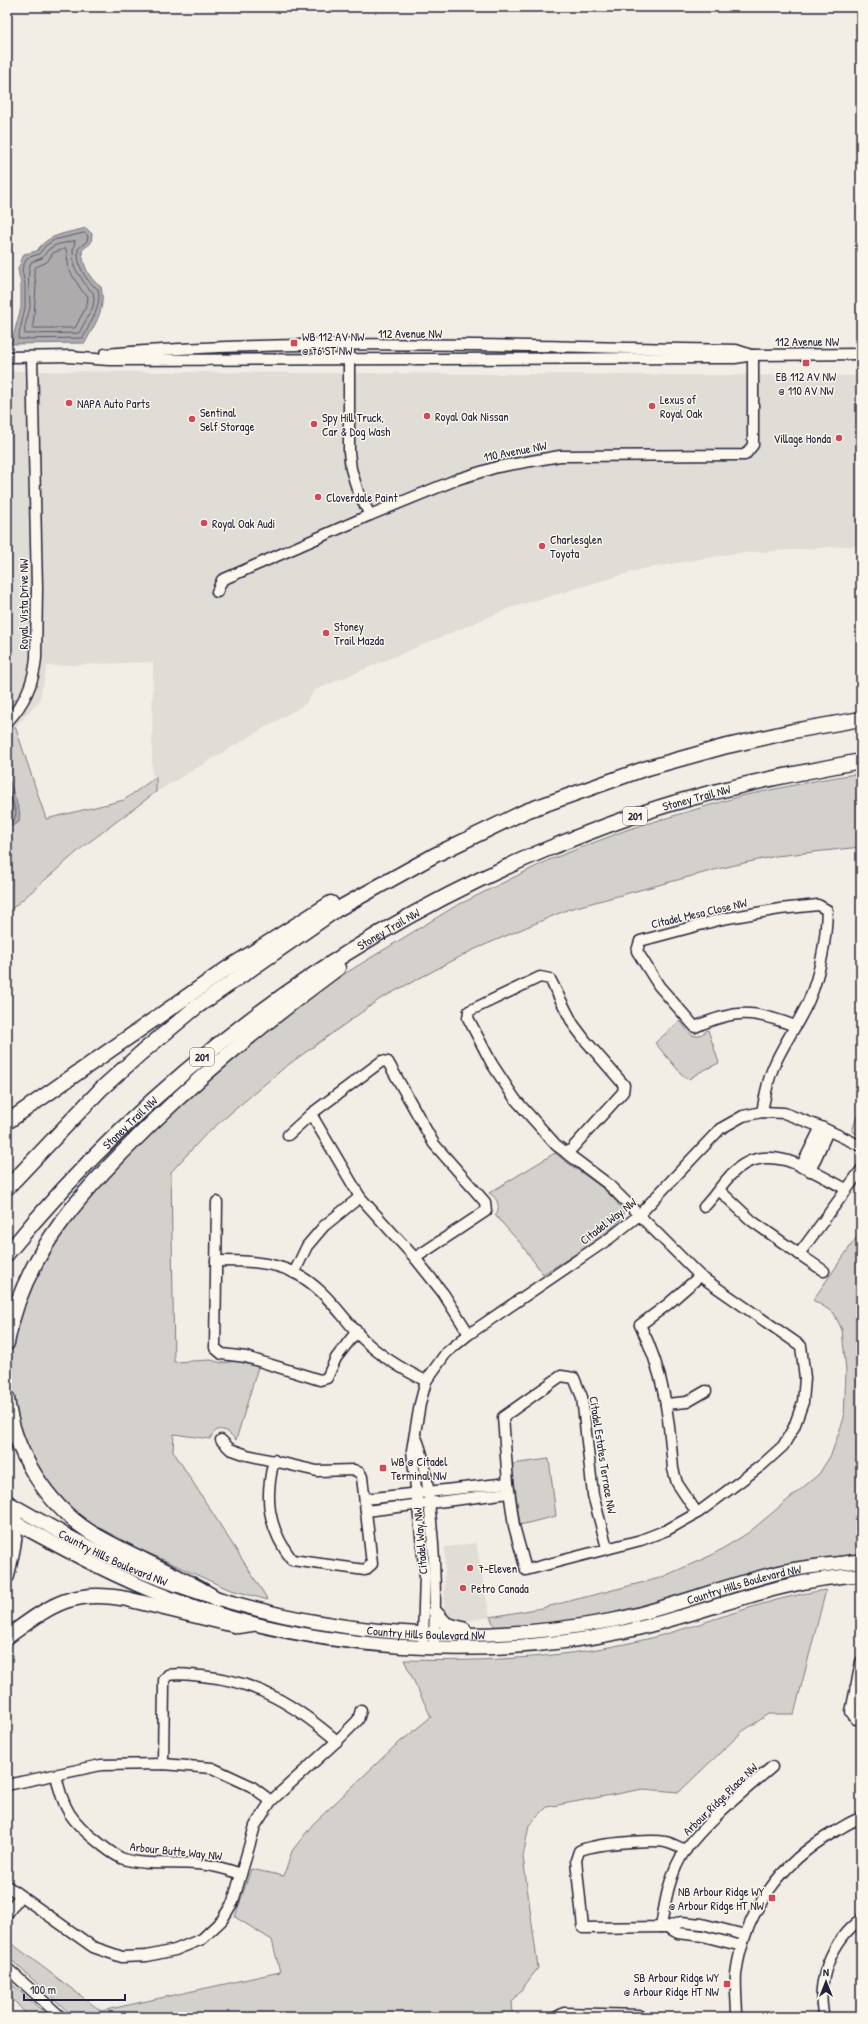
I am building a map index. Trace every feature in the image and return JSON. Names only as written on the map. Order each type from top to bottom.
[{"type":"highway","points":[[7,1188],[101,1089],[195,1008],[336,910],[435,855],[526,811],[644,769],[723,747],[793,730],[861,719]]},
{"type":"highway","name":"Stoney Trail NW","points":[[7,1254],[61,1190],[143,1107],[242,1025],[285,993],[372,936],[421,908],[501,868],[628,818],[686,799],[758,781],[861,761]]},
{"type":"highway","points":[[7,1122],[225,970],[336,900],[432,848],[500,816],[526,811]]},
{"type":"highway","points":[[7,1343],[19,1297],[40,1252],[67,1212],[98,1177],[178,1098],[217,1063],[279,1011],[363,951],[372,936]]},
{"type":"highway","points":[[7,1398],[15,1434],[26,1459],[41,1484],[72,1518],[89,1531],[199,1587],[217,1599]]},
{"type":"highway","points":[[7,1502],[12,1509],[7,1576]]},
{"type":"highway","points":[[7,1637],[53,1606],[71,1598],[90,1595],[111,1596],[127,1599],[238,1626],[252,1624]]},
{"type":"main road","name":"Country Hills Boulevard NW","points":[[7,1502],[53,1528],[148,1575],[217,1599],[262,1612],[305,1621],[364,1629],[429,1634],[483,1634],[555,1629],[617,1619],[676,1604],[782,1572],[820,1565],[861,1561]]},
{"type":"main road","name":"Country Hills Boulevard NW","points":[[11,1520],[116,1576],[176,1600],[252,1624],[312,1636],[429,1647],[519,1646],[587,1638],[669,1620],[767,1590],[823,1578],[861,1575]]},
{"type":"main road","points":[[435,1612],[446,1624],[483,1634]]},
{"type":"street","name":"112 Avenue NW","points":[[68,357],[156,350],[499,345],[736,350],[753,355]]},
{"type":"street","points":[[349,346],[349,452],[351,469],[358,492],[370,515]]},
{"type":"street","name":"112 Avenue NW","points":[[7,357],[68,357],[109,360],[735,358],[753,355],[861,354]]},
{"type":"street","name":"110 Avenue NW","points":[[217,592],[222,580],[370,515],[473,473],[537,459],[560,456],[745,455],[753,445],[753,355]]},
{"type":"street","name":"Royal Vista Drive NW","points":[[7,722],[14,714],[29,690],[36,668],[37,588],[32,357]]},
{"type":"street","name":"Citadel Mesa Close NW","points":[[762,1112],[767,1085],[774,1066],[808,1002],[816,980],[826,942],[827,910],[818,905],[780,909],[722,919],[640,941],[637,951],[658,986],[695,1027],[719,1016],[744,1013],[771,1017],[795,1026]]},
{"type":"street","points":[[567,1154],[623,1092],[624,1085],[573,1024],[550,979],[540,978],[469,1011],[468,1018],[492,1064],[515,1099],[556,1145],[567,1154],[608,1184],[638,1216],[700,1276],[801,1346],[805,1378],[803,1402],[794,1427],[783,1446],[762,1465],[697,1513],[667,1530],[641,1540],[607,1548]]},
{"type":"street","points":[[288,1135],[311,1114],[382,1061],[388,1062],[434,1144],[485,1202],[486,1211],[416,1258]]},
{"type":"street","name":"Citadel Way NW","points":[[429,1647],[425,1575],[415,1493],[412,1450],[420,1404],[426,1381],[446,1353],[469,1334],[610,1238],[638,1216],[720,1129],[743,1116],[762,1112],[784,1113],[825,1129],[861,1146]]},
{"type":"street","points":[[311,1114],[360,1197],[416,1258],[443,1293],[469,1334]]},
{"type":"street","points":[[806,1169],[825,1129]]},
{"type":"street","points":[[704,1208],[736,1170],[750,1161],[775,1157],[806,1169],[846,1189]]},
{"type":"street","points":[[799,1254],[861,1170]]},
{"type":"street","points":[[719,1190],[752,1221],[824,1271]]},
{"type":"street","points":[[294,1273],[307,1246],[324,1226],[360,1197]]},
{"type":"street","points":[[216,1202],[215,1348],[222,1354],[246,1357],[320,1380],[327,1378],[336,1358],[357,1331]]},
{"type":"street","points":[[216,1261],[256,1262],[294,1273],[325,1294],[363,1339],[386,1358],[426,1381]]},
{"type":"street","points":[[697,1513],[677,1483],[673,1468],[666,1404],[660,1373],[651,1346],[640,1325],[668,1304],[700,1276]]},
{"type":"street","name":"Citadel Estates Terrace NW","points":[[561,1376],[574,1378],[582,1397],[593,1495],[607,1548],[526,1570],[514,1526],[508,1482],[503,1417],[561,1376]]},
{"type":"street","points":[[666,1404],[687,1402],[706,1391]]},
{"type":"street","name":"Citadel Way NW","points":[[415,1434],[422,1451],[430,1503],[436,1575],[435,1612],[429,1634]]},
{"type":"street","points":[[221,1440],[230,1449],[274,1460],[317,1471],[354,1470],[360,1473],[365,1499],[372,1564],[365,1570],[292,1560],[283,1548],[273,1526],[268,1506],[268,1480],[274,1460]]},
{"type":"street","points":[[365,1499],[508,1482]]},
{"type":"street","points":[[366,1511],[509,1493]]},
{"type":"street","points":[[861,1662],[850,1712],[856,1719],[861,1719]]},
{"type":"street","points":[[163,1764],[164,1680],[168,1675],[174,1674],[216,1677],[262,1691],[298,1710],[337,1741]]},
{"type":"street","points":[[8,1890],[20,1896],[93,1947],[122,1957],[147,1956],[175,1950],[202,1939],[222,1920],[233,1902],[255,1826],[271,1801],[358,1720],[360,1710]]},
{"type":"street","points":[[7,1784],[101,1765],[163,1764],[212,1768],[251,1786],[271,1801]]},
{"type":"street","name":"Arbour Ridge Place NW","points":[[664,1927],[664,1905],[670,1884],[686,1850],[728,1805],[772,1767]]},
{"type":"street","name":"Arbour Butte Way NW","points":[[56,1775],[60,1796],[71,1818],[84,1832],[121,1858],[138,1861],[198,1864],[219,1867],[241,1874]]},
{"type":"street","points":[[737,2017],[736,1975],[742,1946],[745,1935],[761,1903],[785,1869],[816,1842],[861,1818]]},
{"type":"street","points":[[686,1850],[666,1842],[641,1842],[582,1849],[577,1854],[576,1860],[581,1924],[583,1928],[664,1927],[681,1922],[702,1924],[745,1935]]},
{"type":"street","points":[[7,1914],[20,1896]]},
{"type":"street","points":[[824,2017],[822,2009],[822,1985],[829,1961],[840,1940],[852,1926],[861,1919]]},
{"type":"street","points":[[664,1927],[678,1933],[703,1936],[742,1946]]},
{"type":"street","points":[[7,1968],[61,2017]]},
{"type":"street","points":[[557,2017],[564,2013],[639,2015],[643,2017]]},
{"type":"shaded area","points":[[7,371],[861,376],[861,545],[730,554],[642,569],[510,608],[315,690],[305,704],[156,792],[156,777],[152,775],[153,662],[47,666],[39,702],[7,735]]},
{"type":"shaded area","points":[[15,726],[46,819],[124,800],[156,777],[156,792],[84,846],[7,913],[7,735]]},
{"type":"shaded area","points":[[861,773],[861,847],[776,856],[722,868],[569,909],[473,950],[380,999],[285,1067],[206,1134],[171,1172],[174,1362],[211,1360],[221,1363],[237,1361],[258,1367],[236,1440],[229,1433],[222,1430],[216,1431],[210,1439],[174,1434],[173,1451],[268,1600],[228,1589],[133,1546],[92,1524],[89,1526],[40,1478],[8,1400],[7,1357],[15,1314],[33,1271],[79,1202],[181,1099],[305,998],[454,907],[549,860],[629,829],[741,796]]},
{"type":"shaded area","points":[[680,1021],[694,1036],[698,1036],[708,1030],[719,1063],[689,1079],[685,1078],[655,1043]]},
{"type":"shaded area","points":[[861,1105],[861,1136],[852,1131]]},
{"type":"shaded area","points":[[555,1153],[613,1198],[620,1206],[624,1215],[610,1230],[543,1274],[521,1244],[495,1215],[498,1209],[498,1203],[489,1193]]},
{"type":"shaded area","points":[[861,1231],[861,1555],[813,1560],[777,1567],[738,1577],[657,1603],[597,1617],[557,1623],[516,1627],[495,1627],[490,1617],[542,1608],[660,1578],[712,1555],[748,1533],[819,1474],[831,1455],[844,1418],[846,1371],[842,1330],[834,1313],[813,1300]]},
{"type":"shaded area","points":[[549,1459],[556,1516],[520,1525],[512,1464]]},
{"type":"shaded area","points":[[476,1543],[490,1617],[465,1621],[444,1615],[445,1547]]},
{"type":"shaded area","points":[[826,1590],[794,1714],[769,1714],[743,1731],[679,1792],[643,1789],[547,1807],[529,1825],[523,1857],[538,1968],[512,2002],[513,2017],[74,2017],[7,1956],[7,1940],[101,2011],[280,1972],[272,1940],[235,1917],[251,1869],[284,1876],[292,1851],[313,1824],[395,1746],[431,1717],[404,1660],[466,1660],[529,1657],[621,1645],[673,1632],[782,1599]]},
{"type":"shaded area","points":[[7,1980],[49,2017],[29,2017],[7,1993]]},
{"type":"water","points":[[86,228],[92,234],[91,243],[82,250],[84,261],[87,271],[93,280],[101,287],[102,302],[99,316],[85,343],[11,344],[21,308],[21,285],[18,269],[24,254],[37,251],[46,241],[58,235]]},
{"type":"water","points":[[7,773],[20,813],[19,822],[12,826],[7,826]]},
{"type":"place","name":"WB 112 AV NW @ 76 ST NW","points":[[294,343]]},
{"type":"place","name":"EB 112 AV NW @ 110 AV NW","points":[[806,363]]},
{"type":"place","name":"NAPA Auto Parts","points":[[69,403]]},
{"type":"place","name":"Lexus of Royal Oak","points":[[652,406]]},
{"type":"place","name":"Royal Oak Nissan","points":[[427,416]]},
{"type":"place","name":"Sentinal Self Storage","points":[[192,419]]},
{"type":"place","name":"Spy Hill Truck, Car & Dog Wash","points":[[314,424]]},
{"type":"place","name":"Village Honda","points":[[839,438]]},
{"type":"place","name":"Cloverdale Paint","points":[[318,497]]},
{"type":"place","name":"Royal Oak Audi","points":[[204,523]]},
{"type":"place","name":"Charlesglen Toyota","points":[[542,546]]},
{"type":"place","name":"Stoney Trail Mazda","points":[[326,633]]},
{"type":"place","name":"WB @ Citadel Terminal NW","points":[[383,1468]]},
{"type":"place","name":"7-Eleven","points":[[470,1568]]},
{"type":"place","name":"Petro Canada","points":[[463,1588]]},
{"type":"place","name":"NB Arbour Ridge WY @ Arbour Ridge HT NW","points":[[772,1898]]},
{"type":"place","name":"SB Arbour Ridge WY @ Arbour Ridge HT NW","points":[[727,1984]]}]
